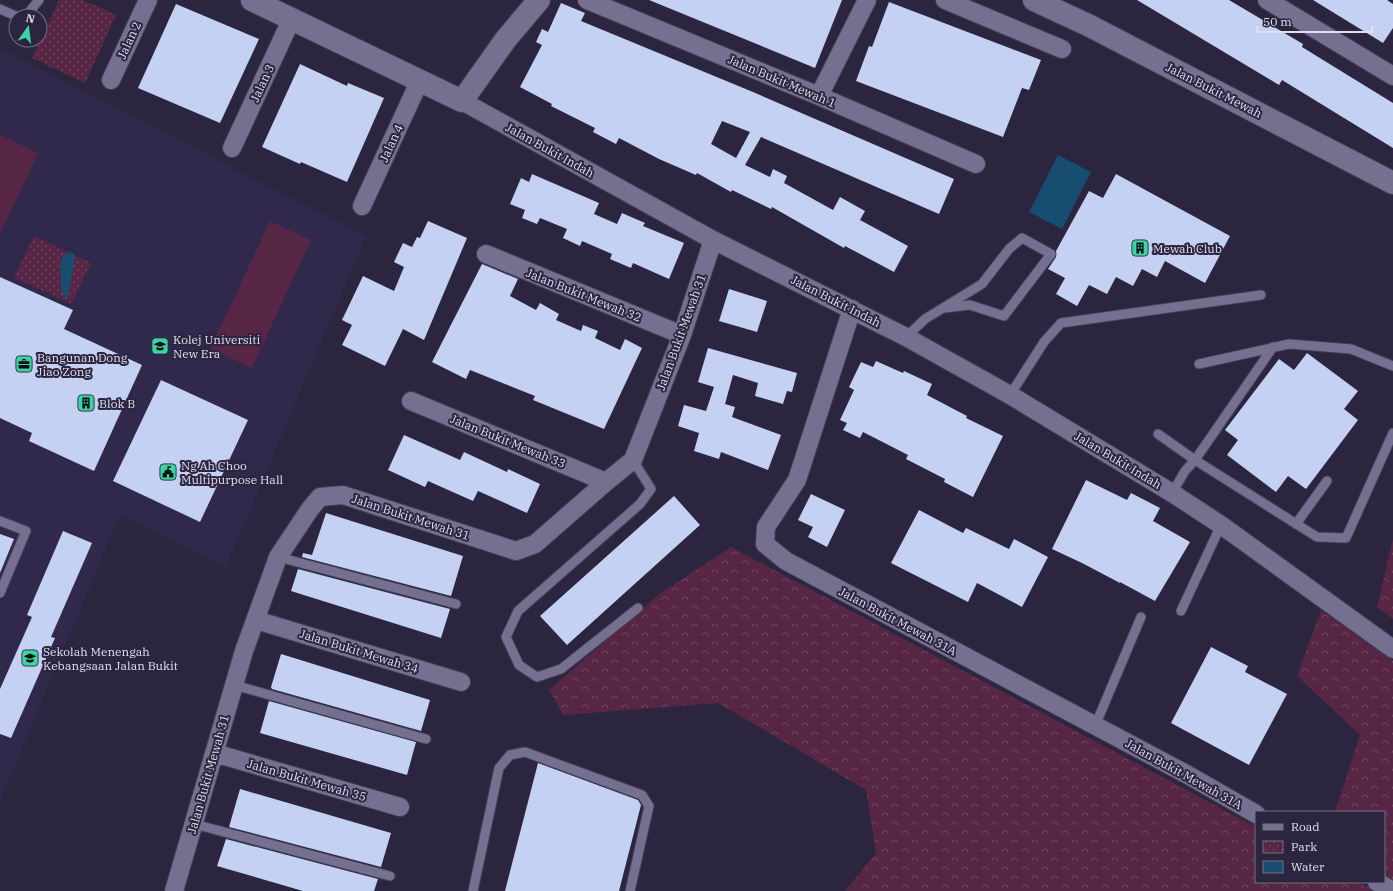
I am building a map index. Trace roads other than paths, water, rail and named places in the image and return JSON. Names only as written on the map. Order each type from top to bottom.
[{"type":"street","name":"Jalan 2","points":[[111,80],[148,0]]},
{"type":"street","name":"Jalan Bukit Indah","points":[[252,0],[274,5],[292,18],[462,101],[713,240],[906,337],[1010,395],[1172,492],[1221,525],[1393,649]]},
{"type":"street","points":[[462,101],[506,39],[539,0]]},
{"type":"street","name":"Jalan Bukit Mewah 1","points":[[588,0],[819,96],[976,164]]},
{"type":"street","points":[[819,96],[867,0]]},
{"type":"street","points":[[945,0],[1062,49]]},
{"type":"street","name":"Jalan Bukit Mewah","points":[[1034,0],[1088,25],[1393,183]]},
{"type":"street","points":[[1267,0],[1393,76]]},
{"type":"street","name":"Jalan 3","points":[[232,148],[292,18]]},
{"type":"street","name":"Jalan 4","points":[[362,206],[420,80]]},
{"type":"street","name":"Jalan Bukit Mewah 31","points":[[175,891],[244,651],[278,557],[310,509],[320,497],[343,495],[516,551],[535,544],[606,482],[634,460],[682,335],[713,240]]},
{"type":"street","name":"Jalan Bukit Mewah 32","points":[[486,254],[682,335]]},
{"type":"street","name":"Jalan Bukit Mewah 31A","points":[[852,309],[797,480],[766,527],[765,544],[786,561],[1255,813]]},
{"type":"street","name":"Jalan Bukit Mewah 33","points":[[411,401],[606,482]]},
{"type":"street","name":"Jalan Bukit Mewah 34","points":[[256,620],[461,682]]},
{"type":"street","name":"Jalan Bukit Mewah 35","points":[[214,753],[400,807]]},
{"type":"street","points":[[1379,883],[1393,891]]},
{"type":"lane","points":[[32,8],[39,0]]},
{"type":"lane","points":[[906,337],[925,319],[982,284],[1010,249],[1022,238],[1051,254],[1004,316],[970,305],[944,308]]},
{"type":"lane","points":[[1010,395],[1044,342],[1061,323],[1261,295]]},
{"type":"lane","points":[[1199,364],[1290,344],[1351,349],[1393,366]]},
{"type":"lane","points":[[1172,492],[1184,471],[1195,460],[1273,348]]},
{"type":"lane","points":[[1158,434],[1195,460],[1317,537],[1346,538],[1393,433]]},
{"type":"lane","points":[[634,460],[651,489],[640,504],[518,611],[506,637],[519,664],[537,677],[561,669],[638,608]]},
{"type":"lane","points":[[1296,524],[1327,481]]},
{"type":"lane","points":[[0,521],[26,531],[0,593]]},
{"type":"lane","points":[[1181,612],[1221,525]]},
{"type":"lane","points":[[278,557],[456,604]]},
{"type":"lane","points":[[1095,726],[1141,617]]},
{"type":"lane","points":[[234,686],[426,739]]},
{"type":"lane","points":[[473,891],[499,768],[510,755],[525,752],[642,795],[649,806],[630,891]]},
{"type":"lane","points":[[194,824],[390,876]]},
{"type":"water","points":[[1058,155],[1091,172],[1062,229],[1029,212]]},
{"type":"water","points":[[70,252],[75,255],[68,297],[62,296],[60,267],[63,255]]},
{"type":"place","name":"Mewah Club","points":[[1140,248]]},
{"type":"place","name":"Kolej Universiti New Era","points":[[160,346]]},
{"type":"place","name":"Bangunan Dong Jiao Zong","points":[[24,364]]},
{"type":"place","name":"Blok B","points":[[86,403]]},
{"type":"place","name":"Ng Ah Choo Multipurpose Hall","points":[[168,472]]},
{"type":"place","name":"Sekolah Menengah Kebangsaan Jalan Bukit","points":[[30,658]]}]
